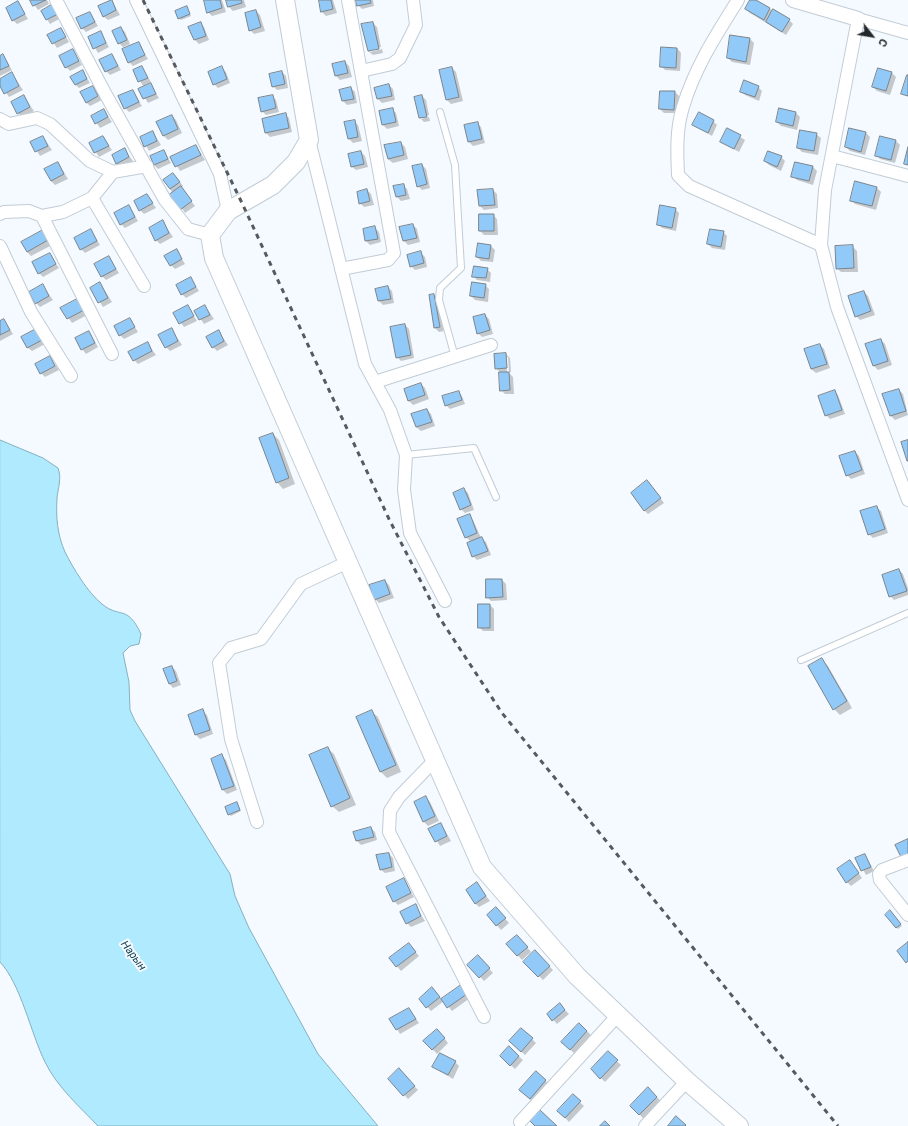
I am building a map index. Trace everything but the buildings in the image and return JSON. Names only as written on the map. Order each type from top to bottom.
[{"type":"main road","points":[[285,0],[309,140],[296,162],[273,185],[228,211],[210,235],[214,258],[482,867],[577,976],[734,1124]]},
{"type":"street","points":[[56,0],[165,200],[188,229],[210,235]]},
{"type":"street","points":[[136,0],[220,174],[228,211]]},
{"type":"street","points":[[341,269],[388,260],[394,253],[348,0]]},
{"type":"street","points":[[361,71],[392,64],[400,58],[416,25],[413,0]]},
{"type":"street","points":[[738,0],[704,53],[683,108],[677,145],[678,175],[689,186],[821,245]]},
{"type":"street","points":[[793,0],[908,33]]},
{"type":"street","points":[[858,19],[825,190],[821,245],[837,307],[908,500]]},
{"type":"street","points":[[0,119],[9,124],[37,118],[50,124],[90,161],[113,172],[146,166]]},
{"type":"street","points":[[309,140],[365,364],[390,410],[406,455],[404,490],[410,533],[446,601]]},
{"type":"street","points":[[832,156],[908,176]]},
{"type":"street","points":[[0,214],[4,212],[30,211],[42,216],[63,212],[92,198],[113,172]]},
{"type":"street","points":[[92,198],[144,286]]},
{"type":"street","points":[[42,216],[112,354]]},
{"type":"street","points":[[0,246],[31,312],[70,376]]},
{"type":"street","points":[[375,382],[491,345]]},
{"type":"street","points":[[257,822],[231,739],[219,663],[231,648],[261,639],[301,584],[348,562]]},
{"type":"street","points":[[435,760],[399,797],[390,811],[389,832],[484,1017]]},
{"type":"street","points":[[908,860],[882,870],[879,874],[880,880],[908,915]]},
{"type":"street","points":[[520,1122],[619,1014]]},
{"type":"street","points":[[645,1126],[687,1081]]},
{"type":"lane","points":[[440,112],[455,166],[461,268],[440,288],[439,300],[455,357]]},
{"type":"lane","points":[[406,455],[474,448],[496,497]]},
{"type":"lane","points":[[801,660],[908,614]]},
{"type":"water","name":"Нарын","points":[[0,440],[43,458],[58,468],[60,479],[57,498],[57,519],[60,539],[65,552],[81,580],[91,593],[108,608],[123,613],[132,619],[141,634],[139,644],[130,646],[123,653],[129,682],[130,710],[135,721],[230,874],[235,896],[249,928],[318,1054],[378,1126],[98,1126],[69,1096],[56,1080],[45,1062],[20,996],[7,971],[0,962]]},
{"type":"railway","points":[[143,0],[242,203],[389,519],[439,617],[502,713],[838,1126]]}]
